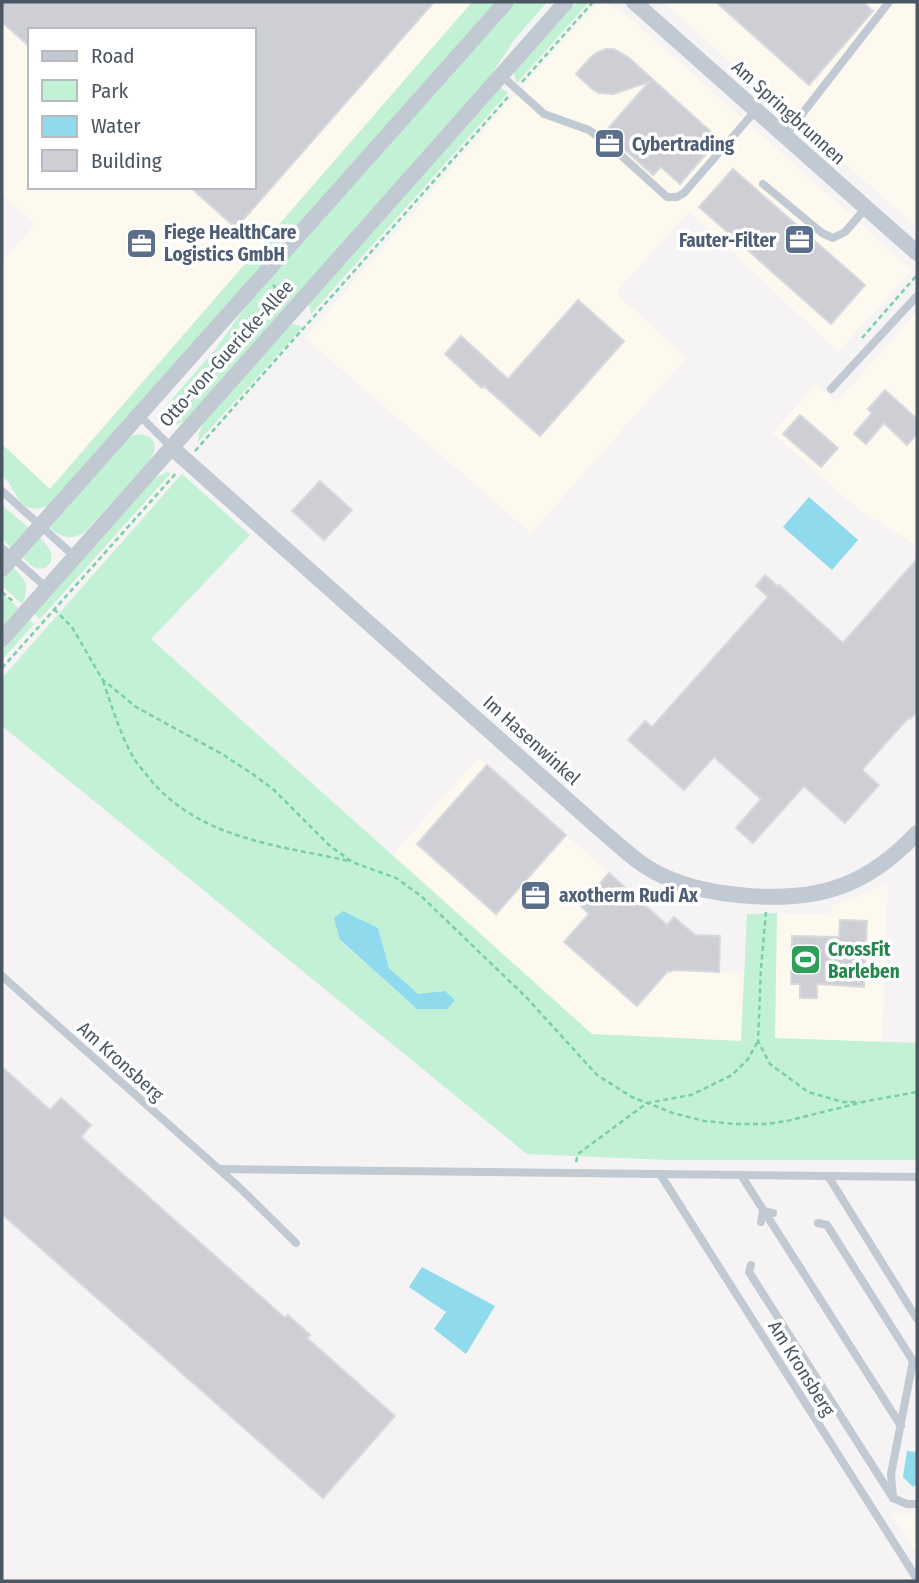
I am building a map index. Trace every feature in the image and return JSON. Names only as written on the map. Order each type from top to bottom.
[{"type":"street","name":"Otto-von-Guericke-Allee","points":[[5,558],[40,525],[506,2]]},
{"type":"street","name":"Otto-von-Guericke-Allee","points":[[2,639],[566,2]]},
{"type":"street","name":"Am Springbrunnen","points":[[634,2],[917,253]]},
{"type":"street","name":"Im Hasenwinkel","points":[[171,447],[582,814],[633,857],[657,873],[688,886],[724,893],[767,896],[828,891],[877,869],[917,833]]},
{"type":"lane","points":[[785,136],[889,2]]},
{"type":"lane","points":[[501,75],[544,114],[589,130],[667,197],[673,198],[684,193],[757,110]]},
{"type":"lane","points":[[763,184],[822,233],[832,238],[845,232],[866,208]]},
{"type":"lane","points":[[831,389],[917,296]]},
{"type":"lane","points":[[139,415],[171,447]]},
{"type":"lane","points":[[2,491],[74,556]]},
{"type":"lane","points":[[5,558],[47,588]]},
{"type":"lane","name":"Am Kronsberg","points":[[2,976],[219,1169],[296,1243]]},
{"type":"lane","points":[[219,1169],[917,1177]]},
{"type":"lane","name":"Am Kronsberg","points":[[660,1174],[917,1579]]},
{"type":"lane","points":[[741,1175],[901,1426]]},
{"type":"lane","points":[[828,1176],[917,1319]]},
{"type":"lane","points":[[763,1211],[773,1213]]},
{"type":"lane","points":[[761,1222],[763,1211]]},
{"type":"lane","points":[[818,1223],[827,1225],[914,1361],[891,1474],[893,1498]]},
{"type":"lane","points":[[751,1265],[749,1272],[893,1498],[907,1504],[917,1504]]},
{"type":"path","points":[[2,668],[593,2]]},
{"type":"path","points":[[263,276],[296,307]]},
{"type":"path","points":[[54,609],[72,627],[102,679],[134,759],[160,792],[190,814],[220,830],[246,839],[352,862],[396,878],[421,896],[526,997],[597,1075],[632,1097],[673,1113],[704,1121],[766,1124],[867,1101],[917,1093]]},
{"type":"path","points":[[102,679],[136,707],[222,754],[254,775],[273,789],[329,845],[352,862]]},
{"type":"path","points":[[573,1173],[578,1154],[647,1103],[691,1095],[732,1075],[748,1059],[758,1041],[767,896]]},
{"type":"path","points":[[758,1041],[771,1064],[808,1093],[843,1102],[867,1101]]},
{"type":"shaded area","name":"Fiege HealthCare Logistics GmbH","points":[[2,2],[472,2],[49,489],[2,445],[2,262],[35,224],[2,195]]},
{"type":"shaded area","points":[[663,2],[917,2],[917,228],[859,176]]},
{"type":"shaded area","points":[[601,3],[630,18],[912,270],[838,352],[689,211],[616,293],[686,358],[531,533],[305,338],[513,97],[516,97],[591,10]]},
{"type":"shaded area","points":[[917,311],[917,546],[859,510],[772,433],[816,384],[837,402]]},
{"type":"shaded area","name":"axotherm Rudi Ax","points":[[479,757],[666,924],[674,917],[695,935],[720,936],[719,971],[744,973],[741,1041],[592,1034],[393,854]]},
{"type":"shaded area","points":[[888,884],[882,1042],[775,1039],[777,913],[830,915],[832,906]]},
{"type":"shaded area","points":[[891,1513],[917,1513],[917,1554]]},
{"type":"green space","points":[[472,2],[497,2],[48,506],[30,508],[24,505],[2,475],[2,444],[50,489]]},
{"type":"green space","points":[[514,2],[547,2],[514,40],[490,77],[185,421],[173,426],[166,425],[163,418],[165,407],[214,351],[252,298]]},
{"type":"green space","points":[[577,2],[589,2],[517,83],[513,72]]},
{"type":"green space","points":[[500,87],[508,93],[311,314],[311,299]]},
{"type":"green space","points":[[293,324],[303,327],[198,442],[206,418],[287,326]]},
{"type":"green space","points":[[139,434],[149,437],[154,443],[150,460],[86,531],[67,537],[49,527],[129,437]]},
{"type":"green space","points":[[167,472],[171,473],[40,619],[34,614],[153,479]]},
{"type":"green space","points":[[182,474],[250,535],[151,639],[592,1034],[741,1041],[747,914],[777,913],[775,1038],[917,1043],[917,1160],[668,1160],[527,1154],[2,726],[2,678]],"holes":[[[378,928],[389,968],[418,995],[445,991],[417,1009],[340,941]]]},
{"type":"green space","points":[[2,505],[29,528],[11,548],[2,539]]},
{"type":"green space","points":[[40,538],[51,553],[51,562],[40,569],[23,558]]},
{"type":"green space","points":[[13,568],[25,584],[26,593],[22,604],[2,586],[2,580]]},
{"type":"green space","points":[[2,593],[19,609],[2,627]]},
{"type":"green space","points":[[29,619],[34,624],[2,660],[2,649]]},
{"type":"water","points":[[809,497],[858,540],[832,570],[783,527]]},
{"type":"water","points":[[343,911],[378,928],[389,968],[418,994],[445,991],[455,1000],[447,1009],[417,1009],[340,940],[334,918]]},
{"type":"water","points":[[422,1267],[495,1306],[466,1354],[434,1329],[446,1312],[409,1287]]},
{"type":"water","points":[[907,1451],[917,1452],[917,1484],[913,1487],[903,1477]]},
{"type":"building","points":[[2,2],[434,2],[236,228],[192,189],[256,189],[256,28],[28,28],[28,45],[2,22]]},
{"type":"building","points":[[716,2],[863,2],[873,11],[809,85]]},
{"type":"building","points":[[606,49],[614,49],[628,57],[719,139],[680,184],[661,167],[653,175],[605,132],[649,82],[613,94],[599,93],[592,89],[576,74],[591,57]]},
{"type":"building","points":[[733,169],[865,285],[831,324],[699,207]]},
{"type":"building","points":[[578,300],[624,341],[540,436],[445,354],[461,336],[508,379]]},
{"type":"building","points":[[885,390],[917,419],[917,434],[907,445],[884,423],[866,444],[854,434],[872,413],[868,409]]},
{"type":"building","points":[[800,415],[838,448],[821,467],[783,434]]},
{"type":"building","points":[[320,481],[352,510],[324,540],[292,511]]},
{"type":"building","points":[[917,559],[917,712],[908,718],[862,770],[879,785],[845,823],[804,786],[753,843],[736,828],[761,799],[714,757],[684,790],[628,740],[645,721],[652,727],[768,597],[756,586],[765,575],[843,643]]},
{"type":"building","points":[[487,765],[566,835],[496,914],[417,844]]},
{"type":"building","points":[[609,873],[667,925],[674,917],[695,935],[720,936],[719,972],[668,971],[637,1006],[564,942],[589,914],[581,906]]},
{"type":"building","points":[[840,920],[867,921],[864,987],[817,984],[817,998],[800,998],[800,984],[791,984],[792,936],[839,937]]},
{"type":"building","points":[[2,1067],[50,1110],[61,1098],[91,1125],[81,1137],[285,1318],[288,1315],[310,1335],[307,1338],[395,1416],[323,1498],[2,1214]]},
{"type":"place","name":"Cybertrading","points":[[609,144]]},
{"type":"place","name":"Fauter-Filter","points":[[799,240]]},
{"type":"place","name":"Fiege HealthCare Logistics GmbH","points":[[141,243]]},
{"type":"place","name":"axotherm Rudi Ax","points":[[536,895]]},
{"type":"place","name":"CrossFit Barleben","points":[[805,960]]}]
